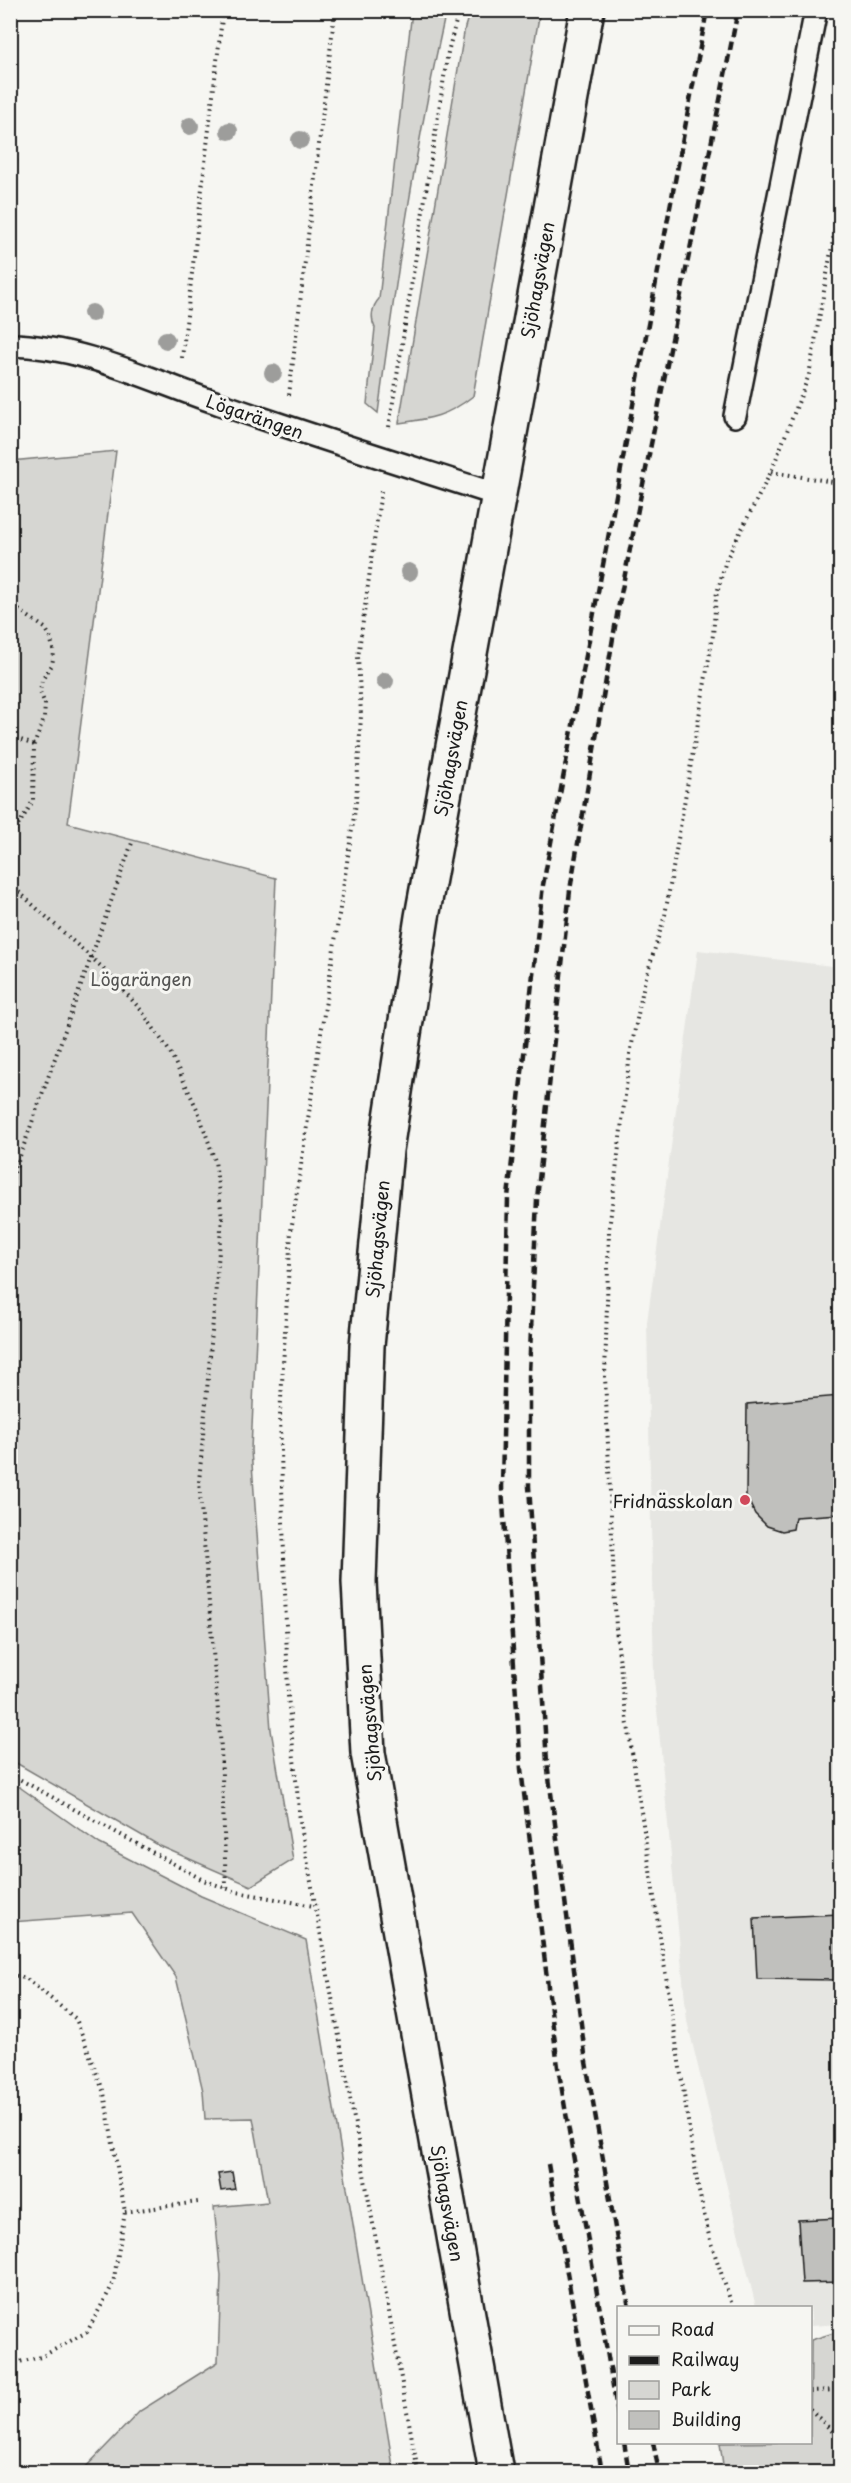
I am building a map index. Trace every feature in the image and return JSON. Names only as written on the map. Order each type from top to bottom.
[{"type":"main road","name":"Sjöhagsvägen","points":[[496,2472],[368,1753],[359,1582],[367,1346],[386,1150],[422,917],[587,10]]},
{"type":"lane","points":[[735,416],[816,10]]},
{"type":"lane","name":"Lögarängen","points":[[10,345],[42,345],[72,352],[282,425],[498,495]]},
{"type":"path","points":[[176,388],[182,355],[222,10]]},
{"type":"path","points":[[282,425],[298,328],[335,10]]},
{"type":"path","points":[[733,2306],[710,2240],[698,2187],[624,1699],[616,1629],[605,1376],[609,1230],[630,1054],[644,984],[665,915],[713,635],[716,597],[726,560],[771,472],[809,375],[840,201]]},
{"type":"path","points":[[771,472],[840,483]]},
{"type":"path","points":[[10,587],[14,587],[12,607],[45,628],[50,636],[54,653],[52,665],[42,680],[40,693],[45,704],[44,719],[34,745],[33,801],[10,839]]},
{"type":"path","points":[[10,736],[34,745]]},
{"type":"path","points":[[10,1184],[133,840]]},
{"type":"path","points":[[10,884],[106,971],[141,1010],[170,1052],[198,1111],[215,1161],[222,1217],[200,1482],[221,1748],[226,1888]]},
{"type":"path","points":[[10,1774],[202,1880],[226,1888],[314,1906]]},
{"type":"path","points":[[10,1974],[27,1978],[75,2019],[104,2093],[125,2212],[113,2284],[87,2332],[41,2357],[10,2364]]},
{"type":"path","points":[[125,2212],[198,2202]]},
{"type":"path","points":[[812,2391],[840,2390]]},
{"type":"path","points":[[812,2411],[840,2439]]},
{"type":"shaded area","name":"Fridnässkolan","points":[[698,950],[840,967],[840,2324],[812,2326],[812,2306],[756,2306],[687,2021],[654,1679],[647,1322]]},
{"type":"green space","points":[[412,11],[446,11],[407,211],[378,413],[367,404],[375,328],[372,313],[379,299]]},
{"type":"green space","points":[[470,11],[540,11],[473,396],[438,416],[399,423],[465,27]]},
{"type":"green space","name":"Lögarängen","points":[[116,451],[68,823],[276,878],[251,1450],[271,1730],[293,1860],[251,1886],[160,1846],[11,1760],[11,461]]},
{"type":"green space","points":[[11,1781],[100,1844],[201,1896],[306,1940],[394,2472],[81,2472],[140,2411],[218,2362],[221,2276],[214,2207],[268,2202],[253,2118],[205,2119],[203,2091],[176,1977],[132,1913],[11,1922]]},
{"type":"green space","points":[[840,2331],[840,2472],[724,2472],[720,2444],[812,2444],[812,2340]]},
{"type":"building","points":[[10,159],[17,160],[10,249]]},
{"type":"building","points":[[840,1396],[840,1514],[795,1517],[793,1529],[782,1531],[767,1526],[755,1514],[746,1496],[747,1404]]},
{"type":"building","points":[[840,1914],[840,1980],[757,1979],[754,1918]]},
{"type":"building","points":[[232,2172],[235,2189],[221,2191],[218,2174]]},
{"type":"building","points":[[840,2218],[840,2282],[802,2283],[798,2220]]},
{"type":"railway","points":[[617,2409],[558,2067],[521,1769],[502,1488],[508,1197],[543,885],[707,10]]},
{"type":"railway","points":[[629,2306],[586,2062],[547,1762],[529,1486],[529,1374],[537,1199],[570,890],[618,609],[738,10]]},
{"type":"railway","points":[[548,2164],[602,2472]]},
{"type":"railway","points":[[624,2444],[629,2472]]},
{"type":"railway","points":[[653,2444],[659,2472]]},
{"type":"place","name":"Fridnässkolan","points":[[745,1500]]}]
